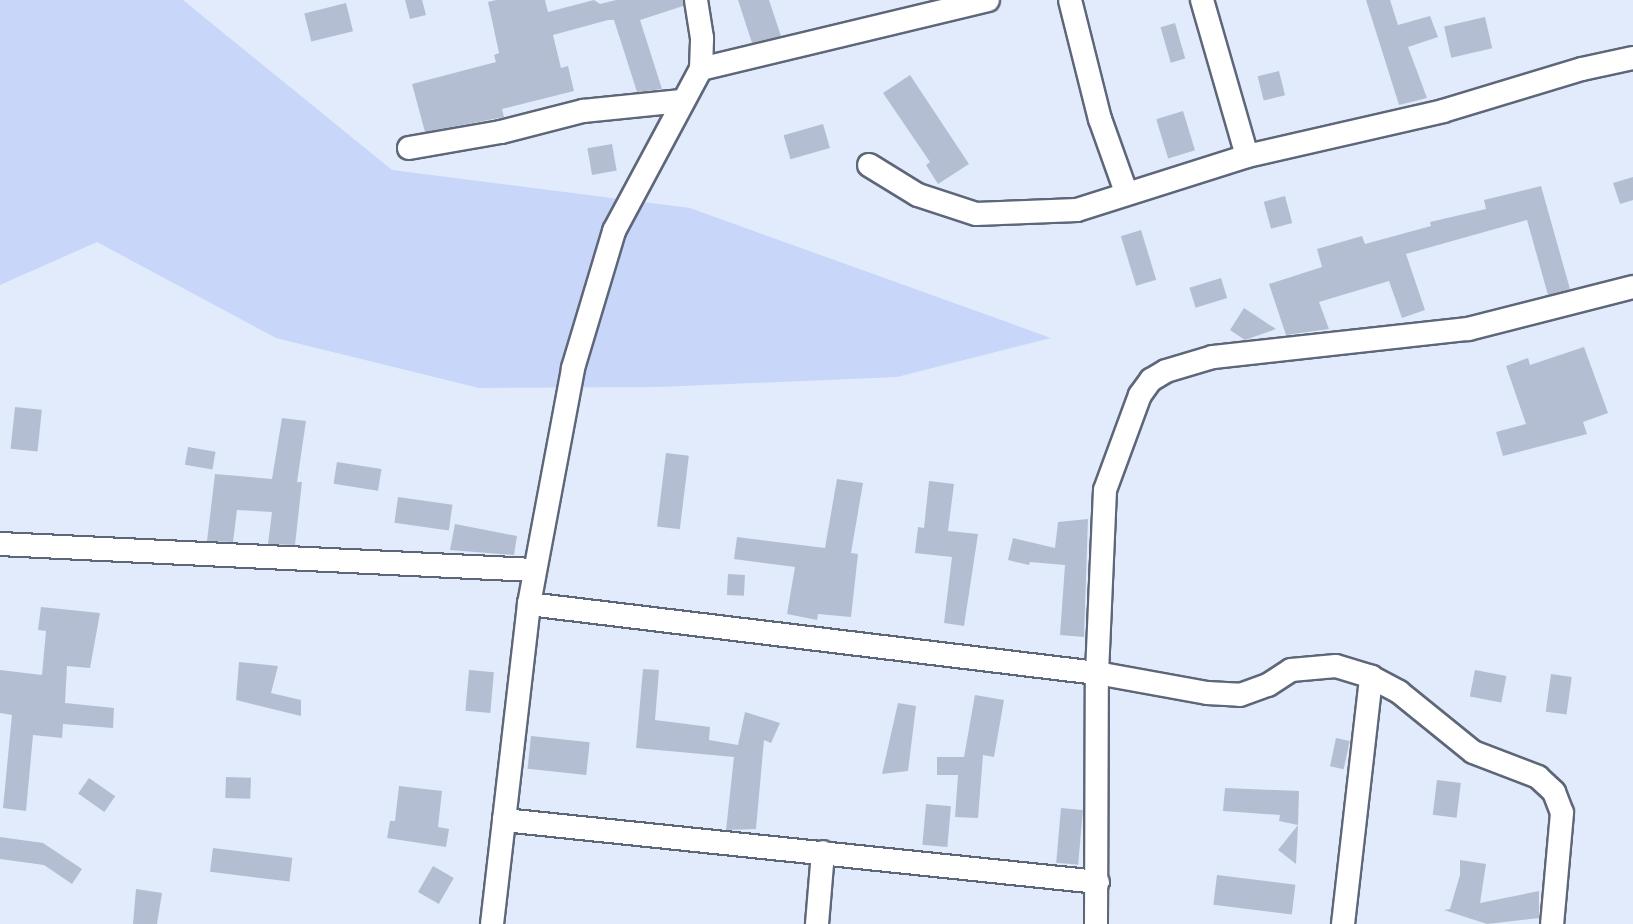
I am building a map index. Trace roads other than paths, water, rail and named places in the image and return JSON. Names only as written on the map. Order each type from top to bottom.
[{"type":"street","points":[[492,924],[529,604],[573,368],[614,231],[681,100],[701,69],[702,38],[696,0]]},
{"type":"street","points":[[701,69],[988,0]]},
{"type":"street","points":[[1070,0],[1100,119],[1125,192]]},
{"type":"street","points":[[1202,0],[1218,45],[1247,156]]},
{"type":"street","points":[[869,165],[918,195],[976,214],[1077,210],[1125,192],[1247,156],[1307,146],[1443,111],[1582,69],[1633,58]]},
{"type":"street","points":[[409,148],[501,132],[583,111],[681,100]]},
{"type":"street","points":[[1096,924],[1098,882],[1097,673],[1105,489],[1140,395],[1151,380],[1166,371],[1213,357],[1468,329],[1633,287]]},
{"type":"street","points":[[0,544],[534,570]]},
{"type":"street","points":[[529,604],[1097,673],[1207,693],[1240,695],[1268,685],[1291,670],[1336,666],[1371,676],[1399,692],[1473,752],[1538,777],[1554,792],[1562,813],[1552,924]]},
{"type":"street","points":[[1343,924],[1371,676]]},
{"type":"street","points":[[504,820],[1098,882]]},
{"type":"street","points":[[817,924],[823,852]]}]
